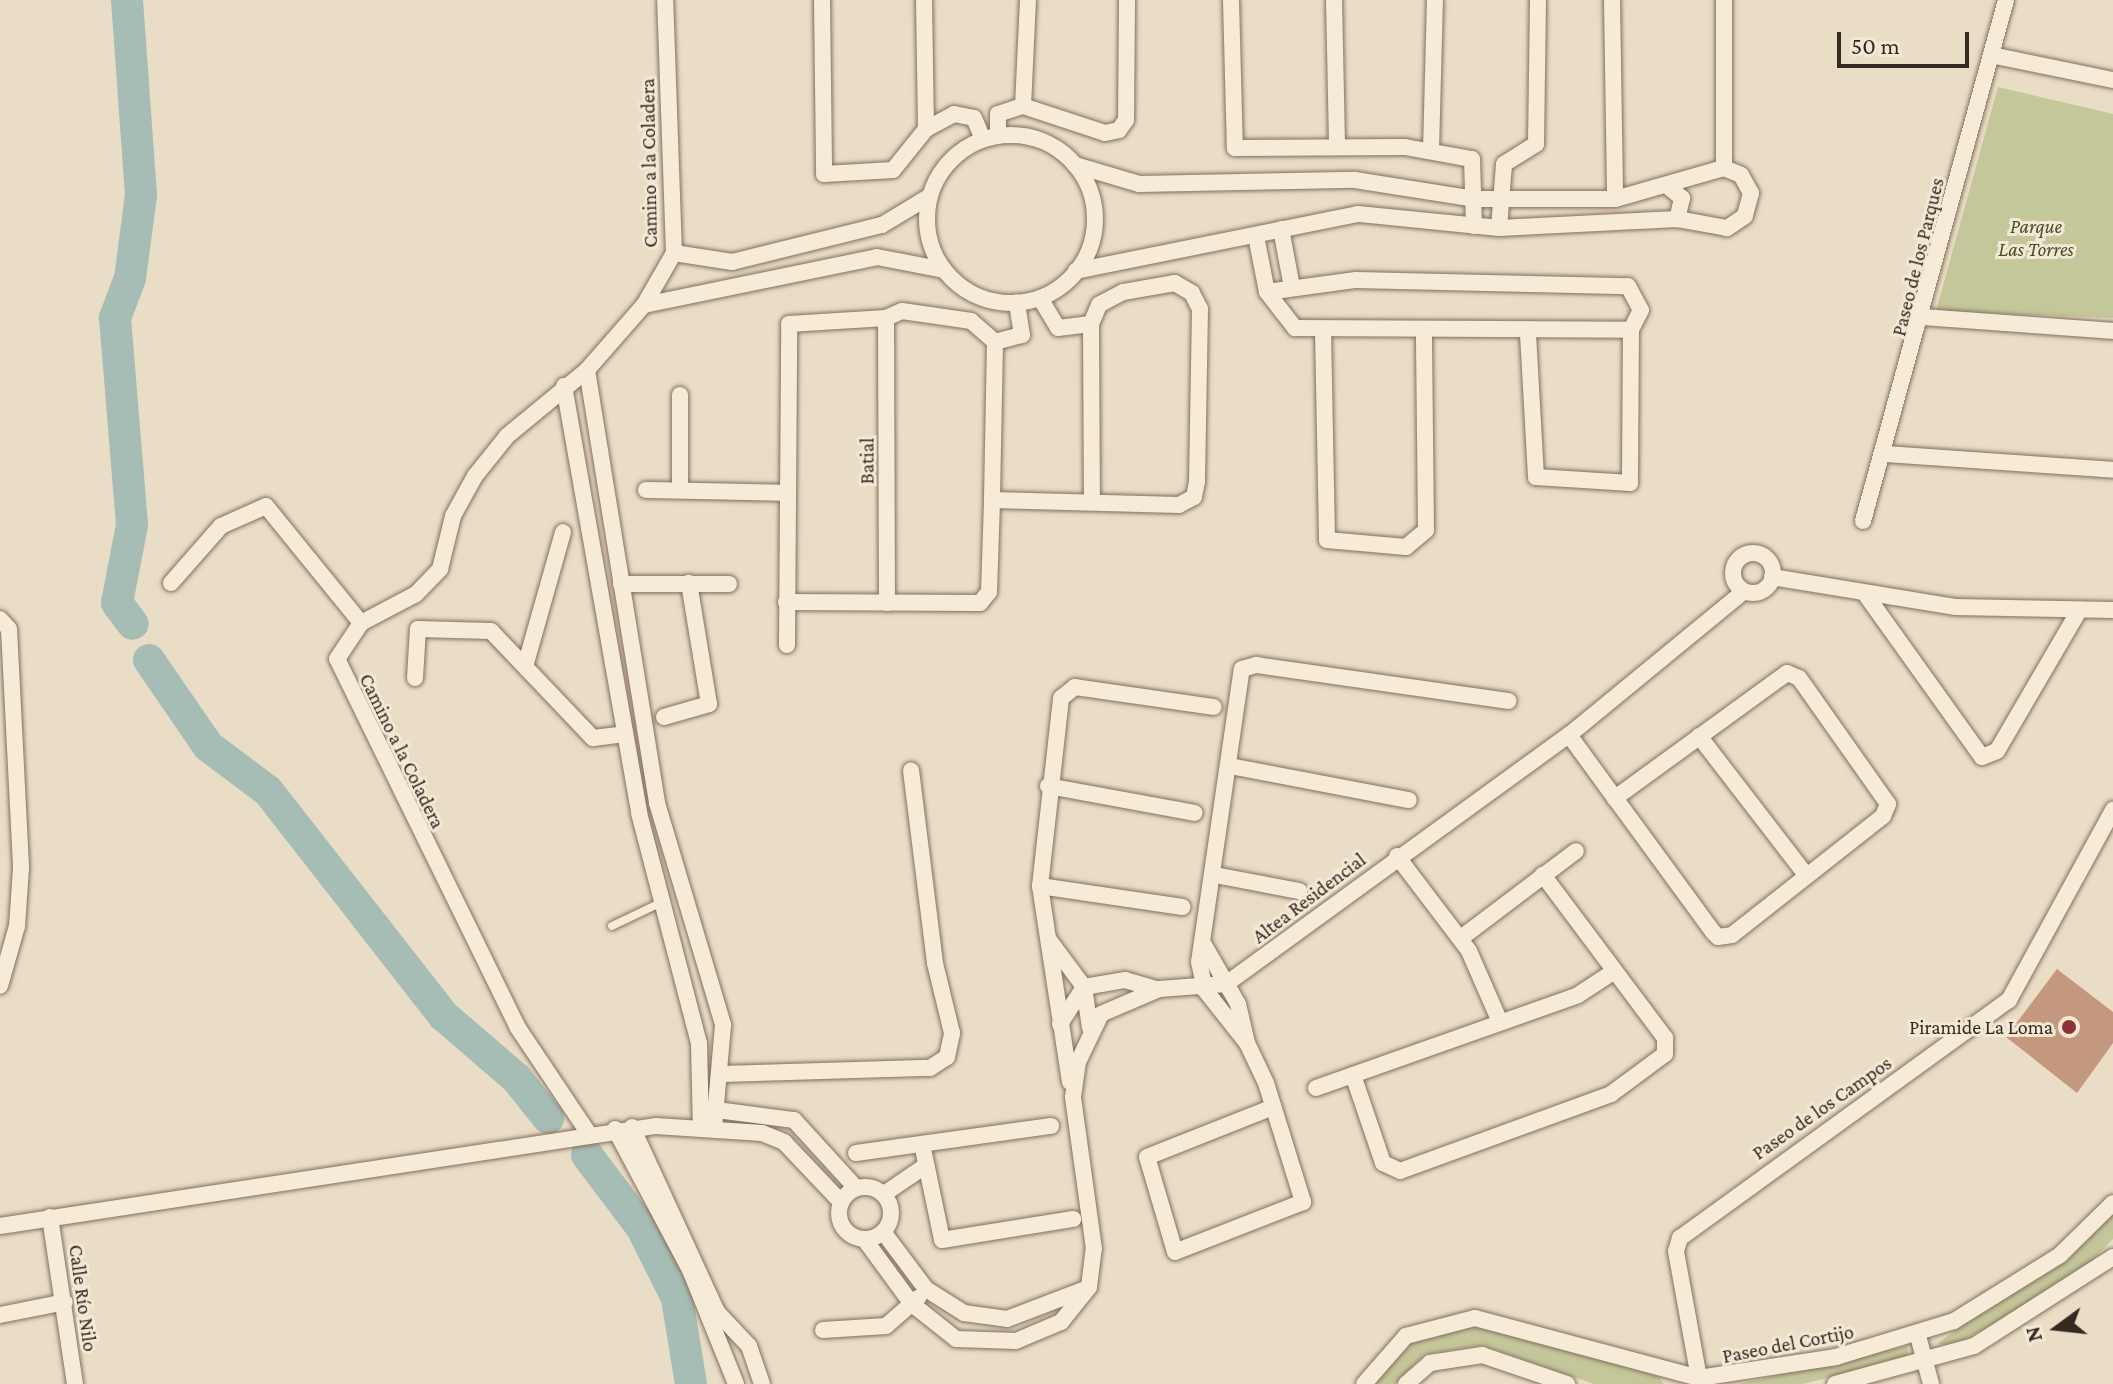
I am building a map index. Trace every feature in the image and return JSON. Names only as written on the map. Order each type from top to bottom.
[{"type":"street","name":"Camino a la Coladera","points":[[589,1134],[518,1028],[338,668],[361,623],[435,576],[475,476],[564,386],[587,370],[644,305],[674,253],[665,0]]},
{"type":"street","points":[[822,0],[824,174],[893,170],[926,129],[966,112],[990,137]]},
{"type":"street","points":[[924,0],[926,129]]},
{"type":"street","points":[[1023,106],[1028,0]]},
{"type":"street","points":[[990,137],[998,114],[1023,106],[1105,133],[1119,130],[1126,120],[1127,0]]},
{"type":"street","points":[[1231,0],[1235,148],[1337,147],[1431,151],[1476,163],[1474,226]]},
{"type":"street","points":[[1334,0],[1337,147]]},
{"type":"street","points":[[1431,151],[1435,0]]},
{"type":"street","points":[[1499,228],[1504,164],[1536,144],[1538,0]]},
{"type":"street","points":[[1612,0],[1615,199]]},
{"type":"street","points":[[1724,0],[1724,168]]},
{"type":"street","name":"Paseo de los Parques","points":[[1863,521],[1887,454],[2006,0]]},
{"type":"street","points":[[1991,55],[2113,80]]},
{"type":"street","points":[[944,270],[928,228],[930,196],[950,161],[990,137],[1045,142],[1075,165],[1139,184],[1355,180],[1475,199],[1615,199],[1670,188],[1724,168]]},
{"type":"street","points":[[1075,165],[1094,214],[1076,271]]},
{"type":"street","points":[[644,305],[877,257],[944,270],[980,297],[1017,302],[1040,298],[1076,271],[1358,214],[1499,228],[1677,219],[1718,228],[1745,216],[1747,184],[1724,168]]},
{"type":"street","points":[[1670,188],[1682,198],[1677,219]]},
{"type":"street","points":[[674,253],[732,262],[882,225],[930,196]]},
{"type":"street","points":[[1281,229],[1292,287]]},
{"type":"street","points":[[1256,236],[1267,292],[1286,323],[1323,330],[1631,330]]},
{"type":"street","points":[[1267,292],[1356,280],[1628,286],[1641,303],[1631,330],[1633,477],[1624,485],[1536,477],[1528,332]]},
{"type":"street","points":[[992,500],[1179,505],[1194,497],[1200,309],[1192,293],[1175,283],[1123,292],[1099,305],[1091,324],[1092,501]]},
{"type":"street","points":[[1040,298],[1058,328],[1091,324]]},
{"type":"street","points":[[995,342],[1022,335],[1017,302]]},
{"type":"street","points":[[786,602],[986,600],[992,500],[995,342],[981,327],[941,312],[902,311],[886,318],[798,321],[784,333],[787,493],[786,602],[787,645]]},
{"type":"street","points":[[1924,317],[2113,331]]},
{"type":"street","name":"Batial","points":[[886,318],[887,603]]},
{"type":"street","points":[[1323,330],[1327,540],[1393,547],[1420,542],[1426,530],[1424,330]]},
{"type":"street","points":[[587,370],[657,803],[689,930],[723,1025],[722,1074],[709,1109]]},
{"type":"street","points":[[564,386],[625,734],[699,1043],[709,1109],[708,1128]]},
{"type":"street","points":[[680,395],[680,490]]},
{"type":"street","points":[[1887,454],[2113,470]]},
{"type":"street","points":[[646,490],[787,493]]},
{"type":"street","points":[[171,583],[221,526],[266,506],[361,623]]},
{"type":"street","points":[[526,663],[563,532]]},
{"type":"street","points":[[1742,556],[1766,558],[1772,577],[1763,590],[1743,592],[1733,568],[1742,556]]},
{"type":"street","points":[[598,571],[689,583],[729,584]]},
{"type":"street","points":[[1772,577],[1866,595],[1955,607],[2113,610]]},
{"type":"street","points":[[664,717],[709,704],[689,583]]},
{"type":"street","name":"Altea Residencial","points":[[1090,1028],[1116,1004],[1159,989],[1205,990],[1226,984],[1397,856],[1569,735],[1743,592]]},
{"type":"street","points":[[1866,595],[1982,757],[1997,751],[2080,609]]},
{"type":"street","points":[[0,619],[9,629],[21,868],[17,926],[0,986]]},
{"type":"street","points":[[415,678],[415,633],[422,628],[491,631],[526,663],[593,738],[625,734]]},
{"type":"street","points":[[1247,1043],[1205,990],[1199,962],[1230,766],[1237,681],[1242,669],[1256,665],[1508,701]]},
{"type":"street","points":[[1569,735],[1615,798],[1718,937],[1732,935],[1883,816],[1888,804],[1799,678],[1781,676],[1615,798]]},
{"type":"street","points":[[856,1188],[841,1202],[840,1223],[865,1240],[912,1304],[956,1339],[990,1345],[1038,1336],[1081,1303],[1089,1287],[1094,1249],[1040,886],[1048,786],[1066,690],[1214,707]]},
{"type":"street","points":[[1699,736],[1806,875]]},
{"type":"street","points":[[1230,766],[1409,800]]},
{"type":"street","points":[[722,1074],[930,1068],[947,1057],[952,1033],[935,963],[911,770]]},
{"type":"street","points":[[1048,786],[1195,813]]},
{"type":"street","name":"Paseo de los Campos","points":[[1699,1378],[1676,1251],[1680,1238],[2009,1000],[2113,810]]},
{"type":"street","points":[[1461,938],[1576,851]]},
{"type":"street","points":[[1397,856],[1461,938],[1500,1022]]},
{"type":"street","points":[[1215,875],[1299,891]]},
{"type":"street","points":[[1353,1075],[1389,1171],[1611,1094],[1669,1047],[1543,875]]},
{"type":"street","points":[[1040,886],[1182,907]]},
{"type":"street","points":[[672,935],[689,930]]},
{"type":"street","points":[[1048,939],[1084,987],[1090,1028],[1073,1097]]},
{"type":"street","points":[[1204,945],[1226,984],[1273,1107],[1303,1202],[1175,1252],[1147,1157],[1273,1107]]},
{"type":"street","points":[[1316,1088],[1578,995],[1613,972]]},
{"type":"street","points":[[1060,1024],[1084,987],[1125,980],[1159,989]]},
{"type":"street","points":[[680,1125],[709,1109],[794,1120],[856,1188],[884,1194],[925,1166]]},
{"type":"street","points":[[0,1226],[624,1128],[680,1125],[784,1142],[841,1202]]},
{"type":"street","points":[[856,1153],[1051,1126]]},
{"type":"street","points":[[624,1128],[690,1270],[736,1384]]},
{"type":"street","points":[[624,1128],[717,1312],[749,1346],[762,1384]]},
{"type":"street","points":[[922,1144],[942,1240],[1073,1219]]},
{"type":"street","points":[[865,1240],[884,1233],[892,1213],[884,1194]]},
{"type":"street","name":"Paseo del Cortijo","points":[[1364,1384],[1406,1336],[1475,1318],[1674,1378],[1749,1374],[1918,1336],[2060,1255],[2113,1203]]},
{"type":"street","name":"Calle Río Nilo","points":[[50,1217],[75,1384]]},
{"type":"street","points":[[884,1233],[926,1289],[964,1313],[1007,1319],[1089,1287]]},
{"type":"street","points":[[1835,1384],[1925,1362],[2012,1325],[2113,1257]]},
{"type":"street","points":[[823,1330],[886,1326],[926,1289]]},
{"type":"street","points":[[0,1315],[65,1302]]},
{"type":"street","points":[[1918,1336],[1931,1384]]},
{"type":"street","points":[[1406,1384],[1430,1363],[1482,1355],[1567,1384]]},
{"type":"lane","points":[[612,926],[663,902]]},
{"type":"green space","name":"Parque Las Torres","points":[[1998,87],[2113,114],[2113,318],[1936,311]]},
{"type":"green space","points":[[2113,1214],[2113,1239],[2091,1262],[2009,1316],[1954,1345],[1937,1344]]},
{"type":"green space","points":[[1478,1324],[1658,1376],[1664,1384],[1594,1384],[1482,1345],[1425,1354],[1395,1384],[1372,1384],[1409,1344],[1439,1328]]},
{"type":"green space","points":[[1907,1346],[1909,1358],[1802,1384],[1739,1384]]},
{"type":"building","points":[[2057,969],[2113,1012],[2113,1043],[2077,1093],[2006,1037]]},
{"type":"waterway","points":[[127,0],[141,195],[130,278],[115,318],[132,525],[117,603],[133,624]]},
{"type":"waterway","points":[[149,660],[208,746],[268,791],[444,1016],[517,1079],[548,1118]]},
{"type":"waterway","points":[[587,1155],[642,1228],[677,1298],[691,1384]]},
{"type":"place","name":"Piramide La Loma","points":[[2069,1027]]}]
